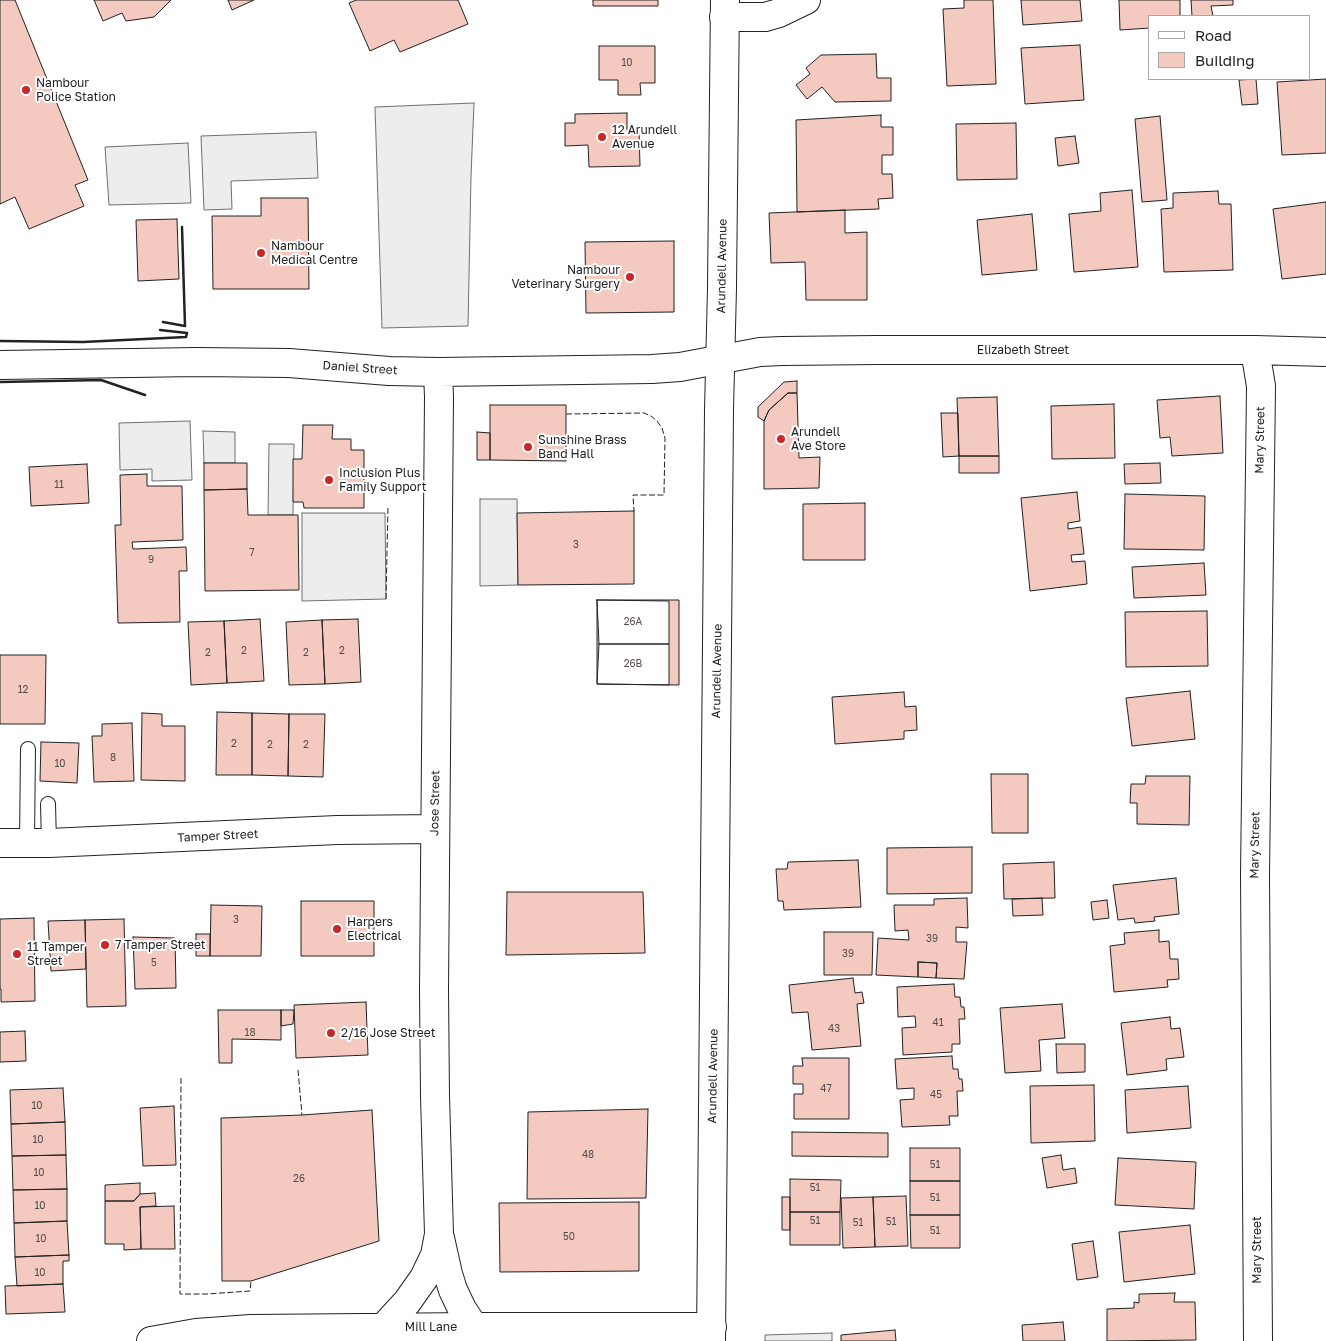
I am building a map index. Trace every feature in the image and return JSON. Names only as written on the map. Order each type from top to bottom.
[{"type":"street","points":[[724,9],[766,17],[806,0]]},
{"type":"street","name":"Arundell Avenue","points":[[711,1334],[724,9]]},
{"type":"street","name":"Elizabeth Street","points":[[720,359],[760,352],[782,351],[1256,350],[1326,352]]},
{"type":"street","name":"Mary Street","points":[[1256,350],[1261,386],[1255,876],[1258,1341]]},
{"type":"street","name":"Daniel Street","points":[[0,365],[197,362],[289,363],[389,371],[438,372],[652,369],[680,367],[720,359]]},
{"type":"street","name":"Jose Street","points":[[438,372],[435,1087],[439,1234],[450,1283],[462,1309],[474,1326]]},
{"type":"street","name":"Tamper Street","points":[[0,843],[337,830],[435,829]]},
{"type":"street","name":"Jose Street","points":[[384,1327],[407,1302],[424,1278],[435,1255],[439,1234]]},
{"type":"street","name":"Mill Lane","points":[[151,1341],[196,1333],[251,1329],[384,1327],[474,1326],[711,1334]]},
{"type":"lane","points":[[28,749],[38,843]]},
{"type":"lane","points":[[38,843],[48,804]]},
{"type":"shaded area","points":[[474,103],[468,326],[382,328],[375,107]]},
{"type":"shaded area","points":[[316,132],[318,178],[231,181],[232,209],[204,210],[201,136]]},
{"type":"shaded area","points":[[188,143],[191,203],[109,205],[105,147]]},
{"type":"shaded area","points":[[190,421],[192,480],[152,481],[152,469],[120,470],[119,423]]},
{"type":"shaded area","points":[[203,431],[235,432],[235,463],[204,463]]},
{"type":"shaded area","points":[[269,444],[294,444],[293,515],[268,515]]},
{"type":"shaded area","points":[[480,499],[517,499],[518,585],[480,586]]},
{"type":"shaded area","points":[[302,513],[385,513],[386,599],[302,601]]},
{"type":"shaded area","points":[[832,1333],[832,1341],[765,1341],[765,1335]]},
{"type":"building","name":"Nambour Police Station","points":[[0,0],[15,0],[88,180],[75,185],[84,206],[29,229],[15,197],[0,204]]},
{"type":"building","points":[[94,0],[171,0],[154,17],[126,21],[122,13],[103,21]]},
{"type":"building","points":[[228,0],[254,0],[232,10]]},
{"type":"building","points":[[356,0],[458,0],[468,24],[400,52],[394,40],[370,51],[349,3]]},
{"type":"building","points":[[593,0],[658,0],[658,6],[593,6]]},
{"type":"building","points":[[964,0],[993,0],[996,84],[947,86],[943,9],[964,8]]},
{"type":"building","points":[[1021,0],[1080,0],[1082,21],[1023,25]]},
{"type":"building","points":[[1119,0],[1180,0],[1180,15],[1148,15],[1148,28],[1120,30]]},
{"type":"building","points":[[1191,0],[1233,0],[1233,5],[1211,6],[1213,15],[1192,15]]},
{"type":"building","points":[[1080,45],[1084,100],[1025,104],[1021,48]]},
{"type":"building","points":[[599,46],[655,46],[655,83],[640,83],[641,95],[618,95],[618,80],[599,80]]},
{"type":"building","points":[[876,54],[877,78],[891,78],[891,101],[835,102],[822,87],[807,99],[796,85],[810,74],[806,68],[821,55]]},
{"type":"building","points":[[1326,79],[1326,153],[1282,155],[1277,82]]},
{"type":"building","points":[[1239,80],[1256,80],[1258,104],[1242,105]]},
{"type":"building","name":"12 Arundell Avenue","points":[[627,113],[627,130],[639,130],[640,166],[589,167],[588,145],[565,146],[565,123],[575,123],[575,114]]},
{"type":"building","points":[[881,115],[881,127],[893,127],[893,155],[882,155],[882,174],[892,174],[893,198],[878,199],[879,209],[797,212],[796,120]]},
{"type":"building","points":[[1160,116],[1167,200],[1142,202],[1135,119]]},
{"type":"building","points":[[1016,123],[1017,179],[957,180],[956,124]]},
{"type":"building","points":[[1075,136],[1079,163],[1058,166],[1055,138]]},
{"type":"building","points":[[1132,190],[1138,267],[1074,272],[1069,214],[1101,211],[1100,193]]},
{"type":"building","points":[[1218,191],[1219,204],[1231,204],[1233,270],[1164,272],[1161,209],[1173,208],[1173,193]]},
{"type":"building","name":"Nambour Medical Centre","points":[[261,198],[308,198],[309,289],[213,289],[212,216],[261,216]]},
{"type":"building","points":[[1326,202],[1326,274],[1282,279],[1273,209]]},
{"type":"building","points":[[845,210],[845,233],[867,232],[867,300],[806,300],[805,262],[771,263],[769,213]]},
{"type":"building","points":[[1032,214],[1037,270],[982,275],[977,220]]},
{"type":"building","points":[[177,219],[179,279],[138,281],[136,220]]},
{"type":"building","name":"Nambour Veterinary Surgery","points":[[674,241],[674,312],[586,313],[585,242]]},
{"type":"building","points":[[797,381],[797,393],[788,393],[769,410],[764,421],[758,417],[758,407],[784,382]]},
{"type":"building","name":"Arundell Ave Store","points":[[788,393],[797,393],[799,458],[820,457],[819,488],[764,489],[764,421],[769,410]]},
{"type":"building","points":[[1220,396],[1223,453],[1172,456],[1170,437],[1160,438],[1157,400]]},
{"type":"building","points":[[997,397],[999,456],[959,456],[957,398]]},
{"type":"building","points":[[1114,404],[1115,458],[1052,459],[1051,406]]},
{"type":"building","name":"Sunshine Brass Band Hall","points":[[490,405],[566,405],[566,461],[490,460]]},
{"type":"building","points":[[941,413],[958,413],[959,456],[943,457]]},
{"type":"building","name":"Inclusion Plus Family Support","points":[[303,425],[333,425],[332,439],[351,439],[351,450],[364,450],[364,508],[304,508],[303,502],[293,502],[293,459],[302,459]]},
{"type":"building","points":[[477,432],[490,433],[490,460],[477,460]]},
{"type":"building","points":[[959,456],[999,456],[999,473],[959,473]]},
{"type":"building","points":[[204,463],[247,463],[247,489],[204,490]]},
{"type":"building","points":[[1160,463],[1161,483],[1125,484],[1124,464]]},
{"type":"building","points":[[87,464],[89,503],[31,506],[29,467]]},
{"type":"building","points":[[147,474],[147,486],[182,486],[183,540],[132,542],[133,549],[186,547],[187,571],[179,571],[180,622],[118,623],[115,525],[121,525],[120,475]]},
{"type":"building","points":[[247,489],[248,515],[298,515],[299,590],[205,591],[204,490]]},
{"type":"building","points":[[1077,492],[1080,521],[1068,523],[1068,529],[1081,527],[1084,554],[1071,555],[1072,562],[1085,561],[1087,584],[1030,591],[1021,498]]},
{"type":"building","points":[[1125,494],[1205,496],[1204,550],[1124,549]]},
{"type":"building","points":[[865,503],[865,560],[803,560],[803,504]]},
{"type":"building","points":[[634,511],[634,584],[518,585],[517,513]]},
{"type":"building","points":[[1204,563],[1206,595],[1134,598],[1132,567]]},
{"type":"building","points":[[597,600],[669,601],[669,644],[599,644]]},
{"type":"building","points":[[597,600],[679,600],[679,685],[597,684]]},
{"type":"building","points":[[1207,611],[1208,666],[1126,667],[1125,612]]},
{"type":"building","points":[[260,619],[264,681],[227,683],[224,621]]},
{"type":"building","points":[[358,619],[361,682],[325,684],[322,620]]},
{"type":"building","points":[[322,620],[325,684],[289,685],[286,622]]},
{"type":"building","points":[[224,621],[227,683],[191,685],[188,622]]},
{"type":"building","points":[[599,644],[669,644],[669,685],[597,684]]},
{"type":"building","points":[[0,655],[46,655],[45,724],[0,724]]},
{"type":"building","points":[[1190,691],[1195,739],[1132,746],[1126,698]]},
{"type":"building","points":[[904,692],[905,707],[916,706],[917,730],[904,731],[904,739],[835,744],[832,697]]},
{"type":"building","points":[[217,712],[252,713],[252,775],[216,775]]},
{"type":"building","points":[[142,713],[162,714],[162,726],[185,726],[185,781],[141,780]]},
{"type":"building","points":[[252,713],[289,714],[288,776],[252,775]]},
{"type":"building","points":[[289,714],[325,714],[323,777],[288,776]]},
{"type":"building","points":[[132,723],[134,781],[94,782],[92,736],[102,736],[102,724]]},
{"type":"building","points":[[41,742],[79,743],[77,783],[40,781]]},
{"type":"building","points":[[991,774],[1028,774],[1028,833],[992,833]]},
{"type":"building","points":[[1146,776],[1190,776],[1189,825],[1137,824],[1137,803],[1130,803],[1131,784],[1145,784]]},
{"type":"building","points":[[972,847],[972,893],[887,894],[887,848]]},
{"type":"building","points":[[858,860],[861,907],[784,910],[783,901],[778,901],[776,869],[787,869],[788,862]]},
{"type":"building","points":[[1054,862],[1055,898],[1004,899],[1003,864]]},
{"type":"building","points":[[1176,878],[1179,914],[1154,917],[1155,921],[1135,923],[1134,918],[1118,920],[1113,885]]},
{"type":"building","points":[[507,892],[643,892],[645,953],[506,955]]},
{"type":"building","points":[[967,898],[968,928],[956,927],[956,942],[967,942],[964,979],[936,978],[937,963],[918,962],[918,977],[876,975],[878,938],[909,940],[908,930],[895,931],[894,905],[934,905],[934,899]]},
{"type":"building","points":[[1042,898],[1043,915],[1013,916],[1012,899]]},
{"type":"building","points":[[1107,900],[1109,918],[1093,920],[1091,902]]},
{"type":"building","name":"Harpers Electrical","points":[[301,901],[374,901],[374,956],[301,956]]},
{"type":"building","points":[[211,905],[262,906],[261,956],[210,956]]},
{"type":"building","name":"11 Tamper Street","points":[[34,918],[35,1001],[1,1002],[0,919]]},
{"type":"building","name":"7 Tamper Street","points":[[124,919],[126,1006],[87,1007],[85,920]]},
{"type":"building","points":[[85,920],[86,969],[51,971],[48,921]]},
{"type":"building","points":[[1159,930],[1159,942],[1169,941],[1170,959],[1178,959],[1179,979],[1167,980],[1168,987],[1114,992],[1110,946],[1125,944],[1124,933]]},
{"type":"building","points":[[824,932],[873,932],[872,975],[824,975]]},
{"type":"building","points":[[196,934],[210,934],[210,956],[196,956]]},
{"type":"building","points":[[133,937],[175,938],[176,988],[135,989]]},
{"type":"building","points":[[918,962],[937,963],[936,978],[918,977]]},
{"type":"building","points":[[853,978],[855,993],[862,992],[864,1003],[857,1004],[861,1046],[812,1050],[808,1012],[792,1013],[789,985]]},
{"type":"building","points":[[954,984],[955,997],[960,997],[961,1007],[964,1007],[965,1019],[959,1019],[960,1044],[952,1044],[952,1052],[903,1055],[902,1028],[916,1027],[915,1016],[898,1017],[897,987]]},
{"type":"building","name":"2/16 Jose Street","points":[[366,1002],[368,1055],[296,1058],[294,1005]]},
{"type":"building","points":[[1062,1004],[1065,1038],[1039,1040],[1041,1071],[1005,1073],[1000,1008]]},
{"type":"building","points":[[218,1010],[281,1010],[281,1040],[232,1039],[232,1063],[219,1063]]},
{"type":"building","points":[[281,1010],[294,1010],[293,1024],[281,1026]]},
{"type":"building","points":[[1170,1017],[1171,1029],[1180,1028],[1184,1057],[1166,1059],[1167,1070],[1127,1075],[1121,1023]]},
{"type":"building","points":[[25,1031],[26,1061],[0,1062],[0,1032]]},
{"type":"building","points":[[1056,1044],[1085,1044],[1085,1072],[1057,1073]]},
{"type":"building","points":[[952,1056],[953,1069],[958,1069],[959,1079],[962,1079],[963,1091],[957,1091],[958,1116],[949,1116],[950,1125],[902,1127],[900,1100],[914,1099],[914,1088],[897,1089],[895,1059]]},
{"type":"building","points":[[802,1058],[849,1058],[849,1119],[794,1119],[794,1094],[803,1094],[803,1084],[793,1084],[793,1066],[803,1066]]},
{"type":"building","points":[[1094,1085],[1095,1141],[1031,1143],[1030,1086]]},
{"type":"building","points":[[1188,1086],[1191,1128],[1127,1133],[1125,1090]]},
{"type":"building","points":[[63,1088],[65,1122],[11,1124],[10,1090]]},
{"type":"building","points":[[174,1106],[176,1165],[143,1166],[140,1108]]},
{"type":"building","points":[[648,1109],[646,1198],[527,1199],[528,1112]]},
{"type":"building","points":[[372,1110],[379,1241],[251,1281],[222,1281],[221,1118]]},
{"type":"building","points":[[65,1122],[66,1155],[12,1156],[11,1124]]},
{"type":"building","points":[[792,1132],[888,1133],[888,1157],[792,1156]]},
{"type":"building","points":[[910,1148],[960,1148],[960,1181],[910,1181]]},
{"type":"building","points":[[66,1155],[67,1189],[13,1190],[12,1156]]},
{"type":"building","points":[[1061,1155],[1063,1170],[1075,1168],[1077,1183],[1047,1188],[1042,1158]]},
{"type":"building","points":[[1118,1158],[1196,1162],[1194,1209],[1115,1205]]},
{"type":"building","points":[[790,1179],[841,1180],[840,1212],[790,1212]]},
{"type":"building","points":[[910,1181],[960,1181],[960,1215],[910,1215]]},
{"type":"building","points":[[140,1183],[140,1194],[134,1201],[105,1201],[105,1185]]},
{"type":"building","points":[[67,1189],[67,1221],[14,1223],[13,1190]]},
{"type":"building","points":[[155,1193],[156,1206],[140,1207],[141,1249],[124,1250],[124,1244],[105,1244],[105,1201],[134,1201],[140,1194]]},
{"type":"building","points":[[906,1196],[908,1246],[875,1247],[873,1197]]},
{"type":"building","points":[[782,1197],[790,1197],[790,1230],[782,1230]]},
{"type":"building","points":[[873,1197],[875,1247],[843,1248],[841,1198]]},
{"type":"building","points":[[639,1202],[639,1271],[500,1272],[499,1203]]},
{"type":"building","points":[[174,1206],[175,1249],[141,1249],[140,1207]]},
{"type":"building","points":[[790,1212],[840,1212],[840,1245],[790,1245]]},
{"type":"building","points":[[910,1215],[960,1215],[960,1248],[911,1248]]},
{"type":"building","points":[[67,1221],[69,1255],[15,1257],[14,1223]]},
{"type":"building","points":[[1190,1225],[1195,1274],[1124,1282],[1119,1232]]},
{"type":"building","points":[[1093,1241],[1098,1277],[1077,1280],[1072,1244]]},
{"type":"building","points":[[69,1255],[69,1261],[63,1261],[63,1284],[17,1286],[15,1257]]},
{"type":"building","points":[[63,1284],[65,1312],[6,1314],[5,1286]]},
{"type":"building","points":[[1175,1293],[1174,1302],[1195,1302],[1196,1340],[1107,1341],[1107,1309],[1134,1308],[1134,1302],[1139,1303],[1139,1294]]},
{"type":"building","points":[[1063,1322],[1065,1341],[1023,1341],[1022,1325]]},
{"type":"building","points":[[895,1330],[896,1341],[841,1341],[841,1335]]},
{"type":"fence","points":[[566,414],[644,413],[651,416],[662,428],[665,438],[664,495],[633,495],[634,511]]},
{"type":"fence","points":[[386,599],[388,506]]},
{"type":"fence","points":[[298,1070],[302,1115]]},
{"type":"fence","points":[[181,1078],[180,1294],[250,1291],[251,1281]]},
{"type":"wall","points":[[163,322],[185,326],[182,227]]},
{"type":"wall","points":[[0,341],[83,342],[186,337],[187,333],[160,330]]},
{"type":"wall","points":[[0,382],[101,380],[145,395]]},
{"type":"place","name":"Nambour Police Station","points":[[26,90]]},
{"type":"place","name":"12 Arundell Avenue","points":[[602,137]]},
{"type":"place","name":"Nambour Medical Centre","points":[[261,253]]},
{"type":"place","name":"Nambour Veterinary Surgery","points":[[630,277]]},
{"type":"place","name":"Arundell Ave Store","points":[[781,439]]},
{"type":"place","name":"Sunshine Brass Band Hall","points":[[528,447]]},
{"type":"place","name":"Inclusion Plus Family Support","points":[[329,480]]},
{"type":"place","name":"Harpers Electrical","points":[[337,929]]},
{"type":"place","name":"7 Tamper Street","points":[[105,945]]},
{"type":"place","name":"11 Tamper Street","points":[[17,954]]},
{"type":"place","name":"2/16 Jose Street","points":[[331,1033]]}]
